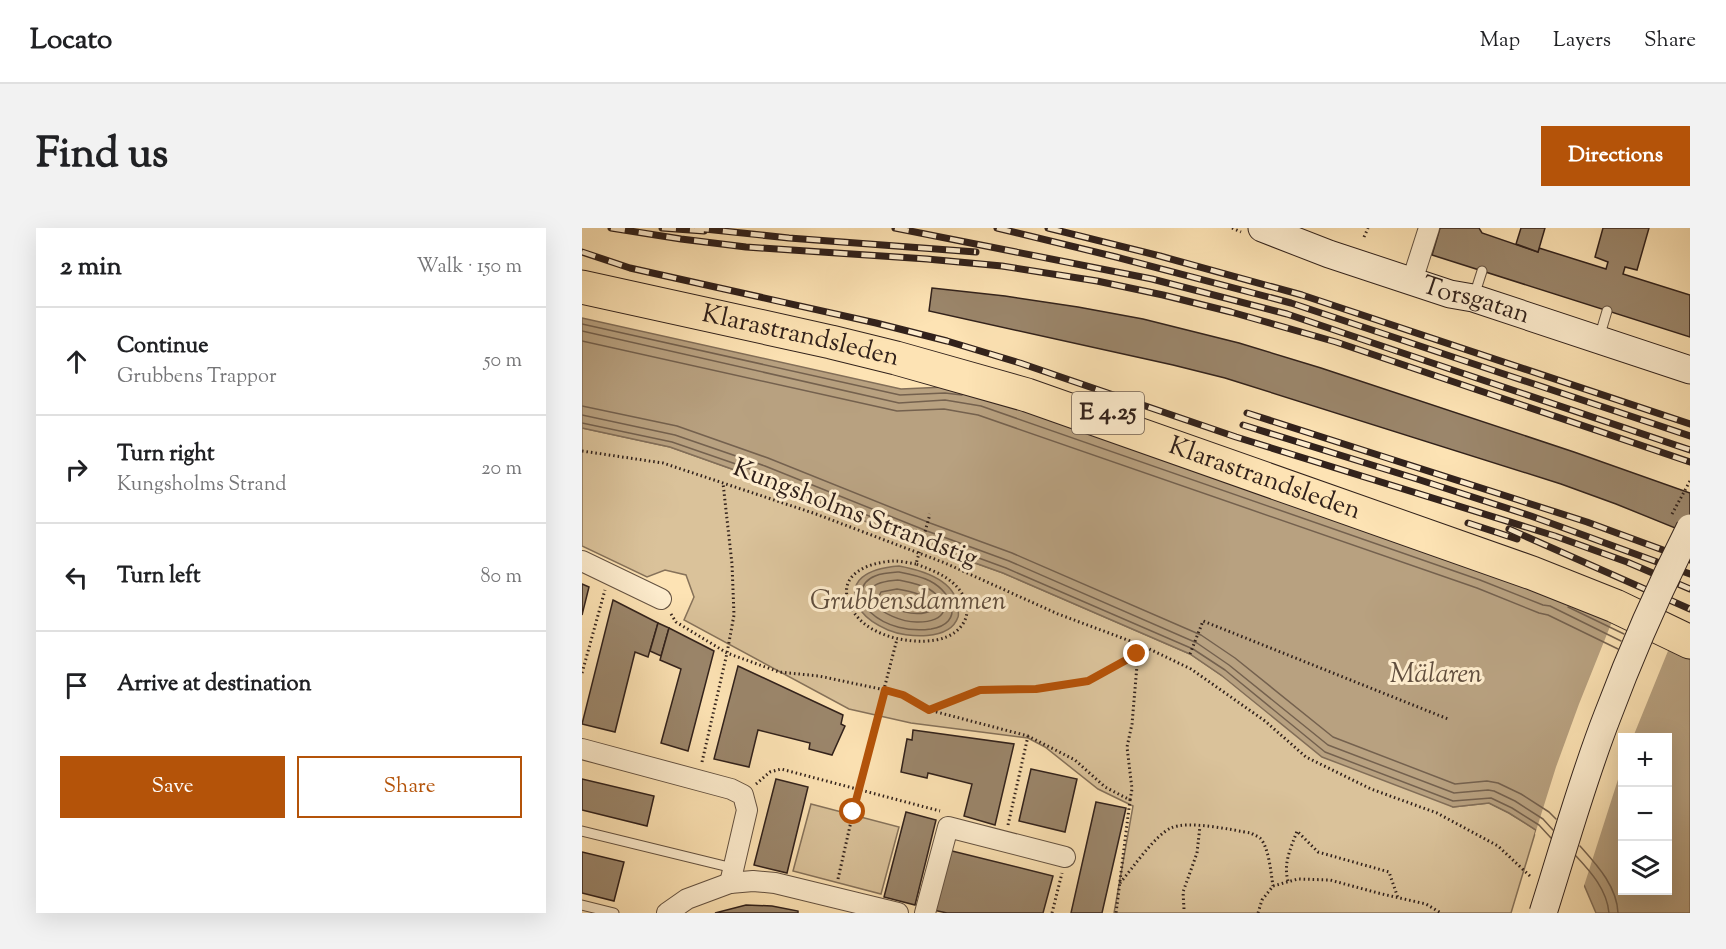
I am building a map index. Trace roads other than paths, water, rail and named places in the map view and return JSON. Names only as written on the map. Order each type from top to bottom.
[{"type":"highway","name":"Klarastrandsleden","points":[[582,275],[900,348],[1031,386],[1537,563],[1621,596],[1690,629]]},
{"type":"highway","name":"Klarastrandsleden","points":[[582,287],[864,350],[1027,395],[1532,573],[1615,606],[1690,642]]},
{"type":"main road","name":"Torsgatan","points":[[1262,228],[1329,254],[1458,296],[1473,298],[1690,370]]},
{"type":"main road","points":[[1544,913],[1606,718],[1638,640],[1690,528]]},
{"type":"street","points":[[1412,281],[1429,228]]},
{"type":"street","points":[[582,561],[661,599]]},
{"type":"street","points":[[582,749],[731,789],[743,795],[747,810],[731,876]]},
{"type":"street","points":[[925,913],[948,827],[1065,857]]},
{"type":"street","points":[[667,913],[687,899],[731,876],[834,896],[897,913]]},
{"type":"lane","points":[[1473,298],[1482,271]]},
{"type":"lane","points":[[1599,340],[1607,311]]},
{"type":"lane","points":[[582,831],[731,876]]},
{"type":"lane","points":[[582,905],[614,913]]},
{"type":"water","name":"Mälaren","points":[[582,318],[901,389],[945,387],[984,393],[1550,591],[1690,659],[1690,913],[1596,913],[1584,885],[1536,830],[1509,813],[1489,803],[1453,807],[1322,757],[1221,675],[1190,654],[1003,573],[922,544],[760,479],[670,447],[582,428]]},
{"type":"water","name":"Grubbensdammen","points":[[899,566],[936,578],[951,590],[956,598],[958,613],[953,625],[937,634],[906,635],[885,628],[864,615],[856,601],[857,583],[862,577],[878,569]]},
{"type":"railway","points":[[611,228],[746,247],[1002,266],[1097,281],[1163,295],[1336,342],[1690,462]]},
{"type":"railway","points":[[662,228],[704,231]]},
{"type":"railway","points":[[695,228],[789,238],[976,252]]},
{"type":"railway","points":[[895,228],[1152,279],[1287,314],[1690,450]]},
{"type":"railway","points":[[997,228],[1291,303],[1690,436]]},
{"type":"railway","points":[[1048,228],[1302,295],[1690,424]]},
{"type":"railway","points":[[582,252],[630,268],[876,323],[1020,363],[1236,437],[1555,536],[1627,562],[1690,589]]},
{"type":"railway","points":[[1247,413],[1587,522],[1690,560]]},
{"type":"railway","points":[[1243,425],[1531,516],[1690,574]]},
{"type":"railway","points":[[1468,523],[1517,539]]},
{"type":"railway","points":[[1509,529],[1690,609]]}]
